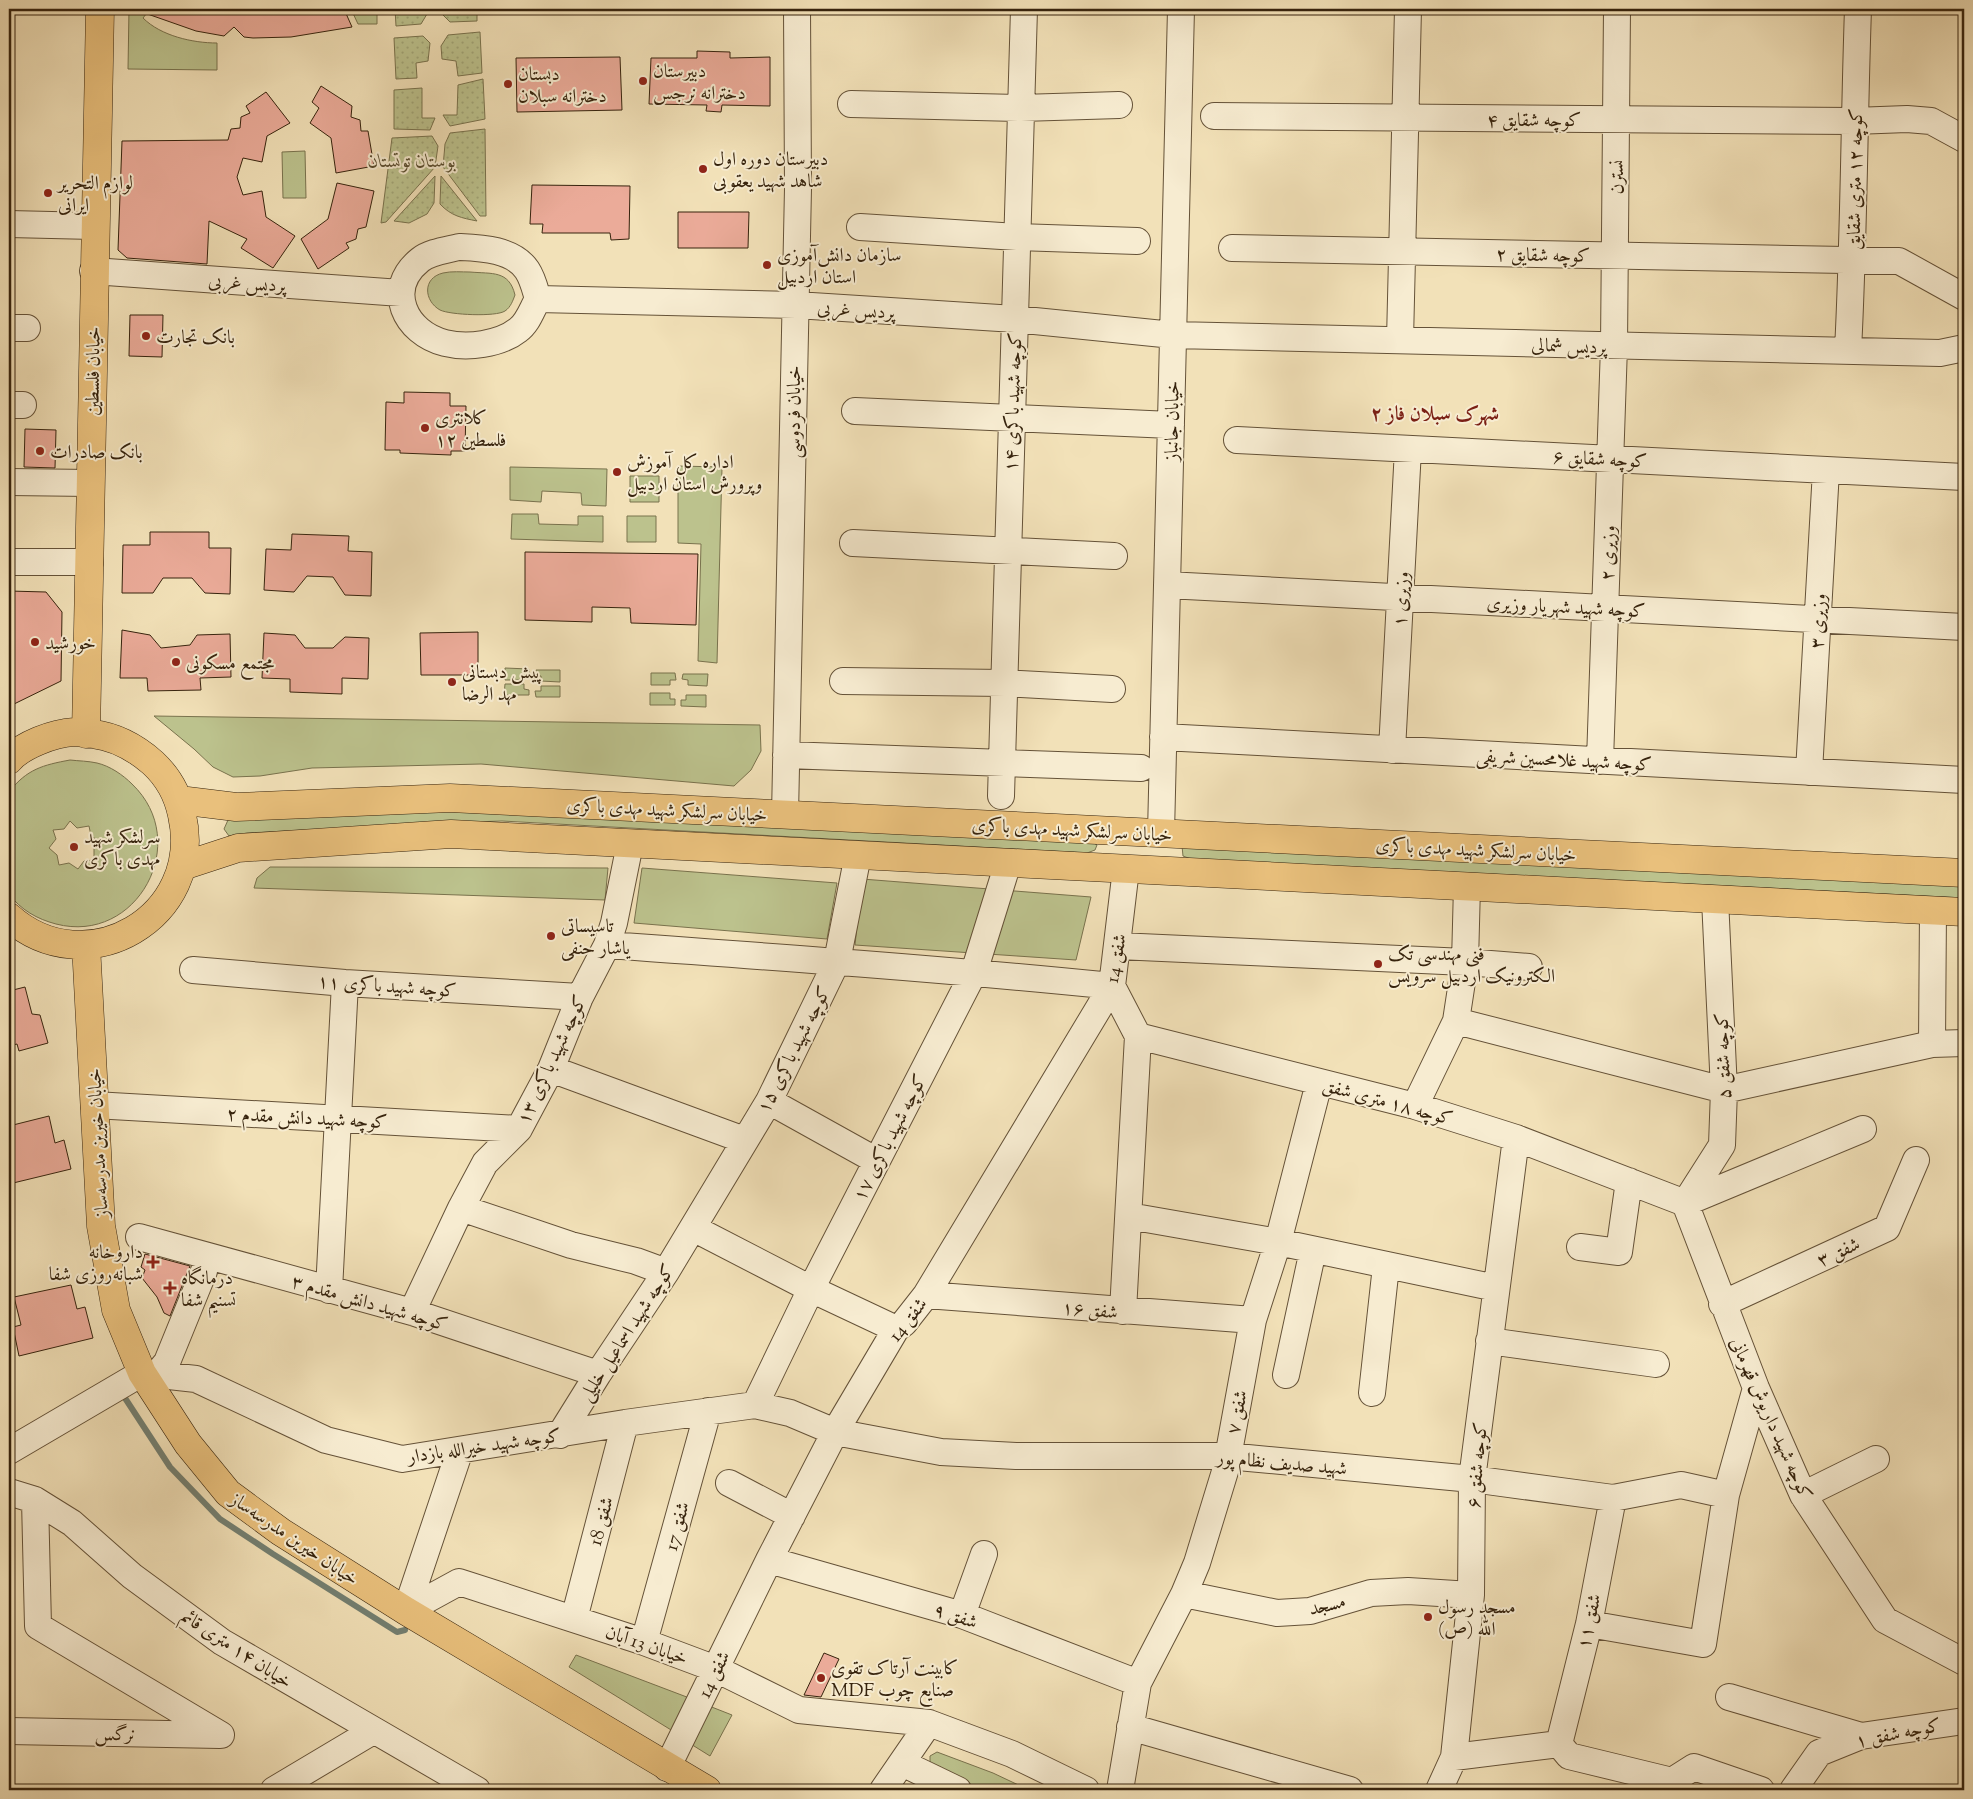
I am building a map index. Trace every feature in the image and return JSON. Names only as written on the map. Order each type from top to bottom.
[{"type":"main road","name":"خیابان فلسطین","points":[[86,734],[93,271],[100,9]]},
{"type":"main road","points":[[9,760],[41,739],[73,732],[107,736],[137,749],[162,772],[179,800],[186,833],[183,866],[175,887],[163,906],[147,922],[128,934],[108,942],[86,945],[52,942],[22,928],[9,917]]},
{"type":"main road","name":"خیابان سرلشکر شهید مهدی باکری","points":[[179,800],[236,807],[450,798],[1964,873]]},
{"type":"main road","points":[[1126,869],[1161,833]]},
{"type":"main road","name":"خیابان سرلشکر شهید مهدی باکری","points":[[183,866],[238,848],[452,834],[1964,912]]},
{"type":"main road","name":"خیابان خیرین مدرسه‌ساز","points":[[86,945],[101,1226],[116,1310],[188,1444],[228,1494],[281,1532],[406,1611],[667,1768],[707,1790]]},
{"type":"street","name":"خیابان فردوسی","points":[[785,815],[798,188],[797,9]]},
{"type":"street","name":"کوچه شهید باکری ۱۴","points":[[1001,796],[1024,9]]},
{"type":"street","name":"خیابان جانباز","points":[[1161,833],[1181,9]]},
{"type":"street","points":[[1400,340],[1408,9]]},
{"type":"street","name":"نسترن","points":[[1614,346],[1617,9]]},
{"type":"street","name":"کوچه ۱۲ متری شقایق","points":[[1848,350],[1853,259],[1854,121],[1858,9]]},
{"type":"street","points":[[851,104],[1021,108],[1119,106]]},
{"type":"street","name":"کوچه شقایق ۴","points":[[1214,116],[1854,121],[1907,119],[1931,122],[1964,139]]},
{"type":"street","points":[[9,224],[94,226]]},
{"type":"street","points":[[860,227],[1017,237],[1137,241]]},
{"type":"street","points":[[459,248],[479,248],[511,257],[526,268],[538,299],[519,330],[493,342],[472,345],[445,343],[429,336],[414,326],[407,317],[401,292],[408,274],[420,259],[438,252],[459,248]]},
{"type":"street","name":"کوچه شقایق ۲","points":[[1232,248],[1899,261],[1964,297]]},
{"type":"street","name":"پردیس غربی","points":[[93,271],[401,292]]},
{"type":"street","name":"پردیس غربی","points":[[538,299],[796,305],[1015,319],[1173,335]]},
{"type":"street","name":"پردیس شمالی","points":[[1173,335],[1940,353],[1964,348]]},
{"type":"street","name":"وزیری ۲","points":[[1600,761],[1614,346]]},
{"type":"street","points":[[855,411],[1171,425]]},
{"type":"street","name":"کوچه شقایق ۶","points":[[1236,440],[1964,477]]},
{"type":"street","name":"وزیری ۱","points":[[1392,750],[1408,449]]},
{"type":"street","name":"وزیری ۳","points":[[1809,772],[1826,470]]},
{"type":"street","points":[[9,482],[91,483]]},
{"type":"street","points":[[853,543],[1114,556]]},
{"type":"street","points":[[9,562],[90,562]]},
{"type":"street","name":"کوچه شهید شهریار وزیری","points":[[1167,585],[1964,627]]},
{"type":"street","points":[[843,681],[1004,683],[1112,689]]},
{"type":"street","name":"کوچه شهید غلامحسین شریفی","points":[[1164,737],[1964,780]]},
{"type":"street","points":[[786,755],[1141,768]]},
{"type":"street","name":"کوچه شهید باکری ۱۳","points":[[412,1312],[461,1208],[485,1164],[519,1130],[551,1069],[580,997],[607,945],[614,923],[630,844]]},
{"type":"street","name":"کوچه شهید باکری ۱۵","points":[[693,1228],[769,1100],[837,961],[858,855]]},
{"type":"street","name":"کوچه شهید باکری ۱۷","points":[[754,1405],[810,1289],[974,972],[1008,863]]},
{"type":"street","name":"شفق 14","points":[[667,1768],[769,1560],[836,1432],[896,1329],[904,1323],[926,1296],[1112,986],[1126,869]]},
{"type":"street","points":[[1415,1106],[1456,1021],[1465,962],[1467,886]]},
{"type":"street","name":"کوچه شفق ۵","points":[[1685,1203],[1722,1145],[1724,1090],[1715,899]]},
{"type":"street","points":[[1932,1044],[1933,910]]},
{"type":"street","points":[[607,945],[974,972],[1112,986],[1138,1036],[1123,1312]]},
{"type":"street","points":[[1118,946],[1465,962],[1529,967]]},
{"type":"street","name":"کوچه شهید باکری ۱۱","points":[[193,970],[345,983],[580,997]]},
{"type":"street","points":[[329,1290],[345,983]]},
{"type":"street","points":[[1456,1021],[1724,1090],[1932,1044],[1964,1043]]},
{"type":"street","name":"کوچه ۱۸ متری شفق","points":[[1138,1036],[1415,1106],[1516,1138],[1685,1203]]},
{"type":"street","points":[[551,1069],[744,1140]]},
{"type":"street","name":"شفق ۷","points":[[1120,1790],[1138,1683],[1184,1594],[1197,1563],[1226,1468],[1253,1320],[1278,1242],[1319,1083]]},
{"type":"street","points":[[769,1100],[877,1161]]},
{"type":"street","name":"کوچه شهید دانش مقدم ۲","points":[[94,1105],[519,1130]]},
{"type":"street","points":[[1685,1203],[1863,1129]]},
{"type":"street","name":"کوچه شفق ۶","points":[[1439,1790],[1454,1757],[1472,1595],[1472,1479],[1516,1138]]},
{"type":"street","name":"شفق ۳","points":[[1722,1304],[1887,1228],[1916,1160]]},
{"type":"street","points":[[1580,1247],[1619,1252],[1629,1181]]},
{"type":"street","name":"کوچه شهید داریوش قهرمانی","points":[[1685,1203],[1722,1304],[1756,1388],[1803,1494],[1885,1620],[1964,1662]]},
{"type":"street","points":[[461,1208],[571,1245],[636,1261],[666,1272]]},
{"type":"street","points":[[1129,1216],[1278,1242],[1496,1288]]},
{"type":"street","points":[[693,1228],[810,1289],[896,1329]]},
{"type":"street","name":"کوچه شهید اسماعیل خلیلی","points":[[560,1435],[693,1228]]},
{"type":"street","name":"کوچه شهید دانش مقدم ۳","points":[[139,1237],[412,1312],[598,1374]]},
{"type":"street","points":[[1286,1375],[1313,1250]]},
{"type":"street","points":[[1372,1393],[1386,1266]]},
{"type":"street","points":[[9,1451],[167,1362],[204,1271]]},
{"type":"street","name":"شفق ۱۶","points":[[926,1296],[1123,1312],[1253,1320]]},
{"type":"street","points":[[1489,1341],[1656,1364]]},
{"type":"street","name":"کوچه شهید خیرالله بازدار","points":[[150,1373],[196,1379],[326,1440],[402,1459],[560,1435],[625,1422],[754,1405],[790,1413],[836,1432]]},
{"type":"street","points":[[1589,1624],[1703,1644],[1726,1495],[1756,1388]]},
{"type":"street","name":"شفق 17","points":[[644,1642],[708,1411]]},
{"type":"street","name":"شفق 18","points":[[574,1619],[625,1422]]},
{"type":"street","name":"شهید صدیف نظام پور","points":[[836,1432],[941,1452],[1016,1456],[1227,1456],[1472,1479],[1612,1498],[1681,1485],[1726,1495]]},
{"type":"street","points":[[406,1611],[460,1450]]},
{"type":"street","points":[[1803,1494],[1876,1459]]},
{"type":"street","points":[[730,1483],[792,1516]]},
{"type":"street","name":"خیابان ۱۴ متری قائم","points":[[9,1492],[35,1500],[72,1523],[132,1576],[222,1642],[477,1790]]},
{"type":"street","name":"شفق ۱۱","points":[[1558,1744],[1589,1624],[1612,1498]]},
{"type":"street","name":"نرگس","points":[[9,1731],[221,1736],[38,1626],[35,1500]]},
{"type":"street","points":[[962,1615],[984,1554]]},
{"type":"street","name":"شفق ۹","points":[[769,1560],[962,1615],[1138,1683]]},
{"type":"street","name":"خیابان 13 آبان","points":[[406,1611],[459,1582],[644,1642],[716,1669],[799,1710],[929,1723],[1012,1754],[1086,1790]]},
{"type":"street","name":"مسجد","points":[[1184,1594],[1277,1613],[1310,1610],[1371,1593],[1408,1591],[1472,1595]]},
{"type":"street","points":[[1729,1697],[1861,1736]]},
{"type":"street","name":"کوچه شفق ۱","points":[[1793,1790],[1819,1753],[1861,1736],[1964,1721]]},
{"type":"street","points":[[883,1790],[929,1723]]},
{"type":"street","points":[[1130,1727],[1350,1790]]},
{"type":"street","points":[[274,1790],[373,1731]]},
{"type":"street","points":[[1454,1757],[1558,1744],[1569,1756],[1630,1772],[1672,1781],[1694,1766],[1761,1790]]},
{"type":"street","points":[[902,1763],[958,1790]]},
{"type":"green space","points":[[129,9],[150,9],[143,18],[168,34],[198,42],[217,43],[217,70],[128,69]]},
{"type":"green space","points":[[351,9],[377,9],[377,24],[358,24]]},
{"type":"green space","points":[[395,9],[427,9],[427,14],[421,24],[396,26]]},
{"type":"green space","points":[[441,9],[477,9],[477,21],[450,22],[441,13]]},
{"type":"green space","points":[[480,32],[482,73],[458,76],[456,61],[442,59],[441,46],[448,35]]},
{"type":"green space","points":[[423,36],[430,43],[428,61],[416,63],[417,78],[396,79],[394,38]]},
{"type":"green space","name":"بوستان توتستان","points":[[483,79],[485,119],[450,126],[443,115],[457,115],[458,85]]},
{"type":"green space","name":"بوستان توتستان","points":[[422,88],[422,118],[435,118],[430,130],[394,129],[394,90]]},
{"type":"green space","name":"بوستان توتستان","points":[[485,129],[486,216],[480,216],[443,167],[445,144],[450,133]]},
{"type":"green space","name":"بوستان توتستان","points":[[432,136],[438,146],[435,167],[386,222],[381,223],[392,138]]},
{"type":"green space","points":[[305,151],[306,198],[283,198],[282,152]]},
{"type":"green space","name":"بوستان توتستان","points":[[435,176],[434,203],[427,214],[409,223],[394,221]]},
{"type":"green space","name":"بوستان توتستان","points":[[441,176],[477,221],[453,214],[440,204]]},
{"type":"green space","points":[[470,272],[498,275],[509,281],[515,295],[512,303],[505,311],[473,315],[445,312],[435,306],[428,296],[431,280],[443,273]]},
{"type":"green space","points":[[678,466],[722,467],[717,663],[698,661],[701,544],[678,543]]},
{"type":"green space","points":[[510,467],[607,469],[606,506],[582,505],[581,493],[542,491],[541,502],[510,500]]},
{"type":"green space","points":[[630,476],[659,476],[659,502],[630,502]]},
{"type":"green space","points":[[512,514],[538,514],[539,524],[578,525],[578,516],[603,516],[603,542],[511,539]]},
{"type":"green space","points":[[627,516],[656,516],[656,542],[627,542]]},
{"type":"green space","points":[[505,668],[529,669],[530,675],[524,675],[524,680],[505,680]]},
{"type":"green space","points":[[536,670],[560,670],[560,682],[541,681],[541,676],[536,676]]},
{"type":"green space","points":[[651,673],[675,673],[676,680],[670,680],[670,685],[651,685]]},
{"type":"green space","points":[[683,674],[708,674],[707,686],[688,685],[688,680],[682,679]]},
{"type":"green space","points":[[505,684],[524,684],[524,689],[529,690],[529,695],[504,695]]},
{"type":"green space","points":[[541,686],[560,686],[560,697],[536,697],[535,691],[541,691]]},
{"type":"green space","points":[[650,693],[670,693],[670,699],[675,699],[675,705],[650,705]]},
{"type":"green space","points":[[686,695],[706,695],[706,707],[681,706],[681,700],[686,700]]},
{"type":"green space","points":[[154,716],[760,725],[761,751],[751,770],[734,786],[481,764],[312,768],[260,776],[233,777],[213,767]]},
{"type":"green space","points":[[70,760],[97,763],[107,766],[120,774],[132,784],[150,808],[157,833],[156,859],[147,884],[132,904],[111,919],[85,926],[56,924],[42,919],[24,909],[9,894],[9,792],[29,773],[44,766]],"holes":[[[70,821],[77,828],[89,826],[91,836],[99,841],[94,848],[94,860],[84,861],[78,869],[69,863],[59,865],[57,855],[49,848],[56,839],[53,830],[64,829]]]},
{"type":"green space","points":[[441,811],[1092,842],[1097,845],[1095,850],[1087,853],[502,821],[247,833],[229,836],[224,829],[228,820]]},
{"type":"green space","points":[[1182,846],[1964,885],[1964,898],[1191,859],[1183,856]]},
{"type":"green space","points":[[270,867],[608,868],[605,900],[254,888],[257,878]]},
{"type":"green space","points":[[642,868],[837,883],[827,939],[634,923]]},
{"type":"green space","points":[[862,879],[1091,897],[1076,960],[855,945]]},
{"type":"green space","points":[[576,1655],[692,1699],[676,1733],[569,1667]]},
{"type":"green space","points":[[704,1704],[732,1715],[710,1756],[686,1741]]},
{"type":"green space","points":[[937,1752],[993,1773],[1029,1790],[982,1790],[930,1764],[930,1756]]},
{"type":"building","points":[[139,9],[344,9],[352,27],[291,37],[253,38],[244,37],[234,27],[224,36],[196,31],[139,11]]},
{"type":"building","points":[[697,51],[730,52],[730,58],[770,57],[770,106],[722,105],[721,112],[706,111],[707,105],[649,104],[651,58],[697,58]]},
{"type":"building","points":[[620,57],[622,110],[517,112],[516,58]]},
{"type":"building","points":[[321,86],[352,106],[351,117],[360,120],[361,131],[368,131],[374,166],[336,173],[331,138],[310,123],[319,108],[312,102]]},
{"type":"building","points":[[266,92],[290,123],[267,136],[262,162],[243,158],[237,177],[243,195],[262,191],[266,217],[295,236],[273,268],[241,248],[247,239],[209,221],[207,264],[127,258],[118,250],[122,141],[228,140],[231,129],[240,128],[241,117],[250,113],[246,106]]},
{"type":"building","points":[[337,183],[374,191],[366,227],[358,229],[356,239],[346,243],[349,248],[318,269],[301,239],[328,219]]},
{"type":"building","points":[[532,185],[630,186],[629,239],[611,240],[610,233],[542,233],[543,224],[530,224]]},
{"type":"building","points":[[678,212],[749,212],[748,248],[678,248]]},
{"type":"building","name":"بانک تجارت","points":[[130,315],[163,315],[162,357],[129,356]]},
{"type":"building","name":"کلانتری ۱۲ فلسطین","points":[[404,392],[450,393],[450,406],[466,406],[465,451],[451,451],[451,455],[400,453],[400,450],[385,450],[386,402],[404,403]]},
{"type":"building","name":"بانک صادرات","points":[[25,429],[56,430],[55,468],[24,467]]},
{"type":"building","points":[[150,532],[209,532],[209,548],[231,548],[230,594],[205,593],[192,578],[163,578],[153,593],[122,593],[123,545],[150,545]]},
{"type":"building","points":[[292,534],[349,536],[348,551],[372,552],[371,596],[345,595],[333,577],[307,576],[294,592],[264,590],[266,549],[291,550]]},
{"type":"building","points":[[525,552],[698,554],[696,625],[631,623],[630,608],[592,607],[592,622],[525,620]]},
{"type":"building","name":"خورشید","points":[[9,591],[46,592],[62,612],[61,681],[12,705],[12,672],[9,672]]},
{"type":"building","name":"مجتمع مسکونی","points":[[122,630],[150,635],[161,648],[190,645],[197,635],[230,634],[231,677],[200,678],[201,690],[148,691],[147,678],[120,678]]},
{"type":"building","points":[[478,632],[478,675],[421,675],[420,633]]},
{"type":"building","points":[[264,633],[295,635],[305,648],[333,648],[345,637],[369,638],[368,679],[342,678],[342,694],[290,692],[290,679],[262,678]]},
{"type":"building","points":[[25,987],[32,1014],[40,1015],[48,1043],[19,1051],[17,1044],[9,1046],[9,991]]},
{"type":"building","points":[[49,1116],[55,1143],[64,1140],[71,1169],[9,1184],[9,1126]]},
{"type":"building","name":"درمانگاه تسنیم شفا","points":[[145,1254],[190,1266],[170,1316],[164,1313],[157,1297],[142,1278],[145,1270],[141,1267]]},
{"type":"building","points":[[71,1285],[77,1309],[85,1307],[93,1338],[19,1356],[13,1327],[21,1325],[14,1297]]},
{"type":"building","name":"کابینت آرتاک تقوی MDF صنایع چوب","points":[[824,1653],[839,1659],[821,1697],[804,1695]]},
{"type":"waterway","points":[[120,1396],[123,1395],[170,1467],[220,1519],[397,1632],[405,1630]]},
{"type":"place","name":"دبیرستان دخترانه نرجس","points":[[643,81]]},
{"type":"place","name":"دبستان دخترانه سبلان","points":[[508,84]]},
{"type":"place","name":"دبیرستان دوره اول شاهد شهید یعقوبی","points":[[703,169]]},
{"type":"place","name":"لوازم التحریر ایرانی","points":[[48,193]]},
{"type":"place","name":"سازمان دانش‌آموزی استان اردبیل","points":[[767,265]]},
{"type":"place","name":"بانک تجارت","points":[[146,336]]},
{"type":"place","name":"کلانتری ۱۲ فلسطین","points":[[425,428]]},
{"type":"place","name":"بانک صادرات","points":[[40,451]]},
{"type":"place","name":"اداره کل آموزش وپرورش استان اردبیل","points":[[617,472]]},
{"type":"place","name":"خورشید","points":[[35,642]]},
{"type":"place","name":"مجتمع مسکونی","points":[[176,662]]},
{"type":"place","name":"پیش دبستانی مهد الرضا","points":[[452,682]]},
{"type":"place","name":"سرلشکر شهید مهدی باکری","points":[[74,847]]},
{"type":"place","name":"تاسیساتی یاشار حنفی","points":[[551,936]]},
{"type":"place","name":"فنی مهندسی تک الکترونیک اردبیل سرویس","points":[[1378,964]]},
{"type":"place","name":"داروخانه شبانه‌روزی شفا","points":[[153,1262]]},
{"type":"place","name":"درمانگاه تسنیم شفا","points":[[170,1288]]},
{"type":"place","name":"مسجد رسول الله (ص)","points":[[1428,1617]]},
{"type":"place","name":"کابینت آرتاک تقوی MDF صنایع چوب","points":[[821,1678]]},
{"type":"district","name":"شهرک سبلان فاز ۲","points":[[1435,413]]}]
